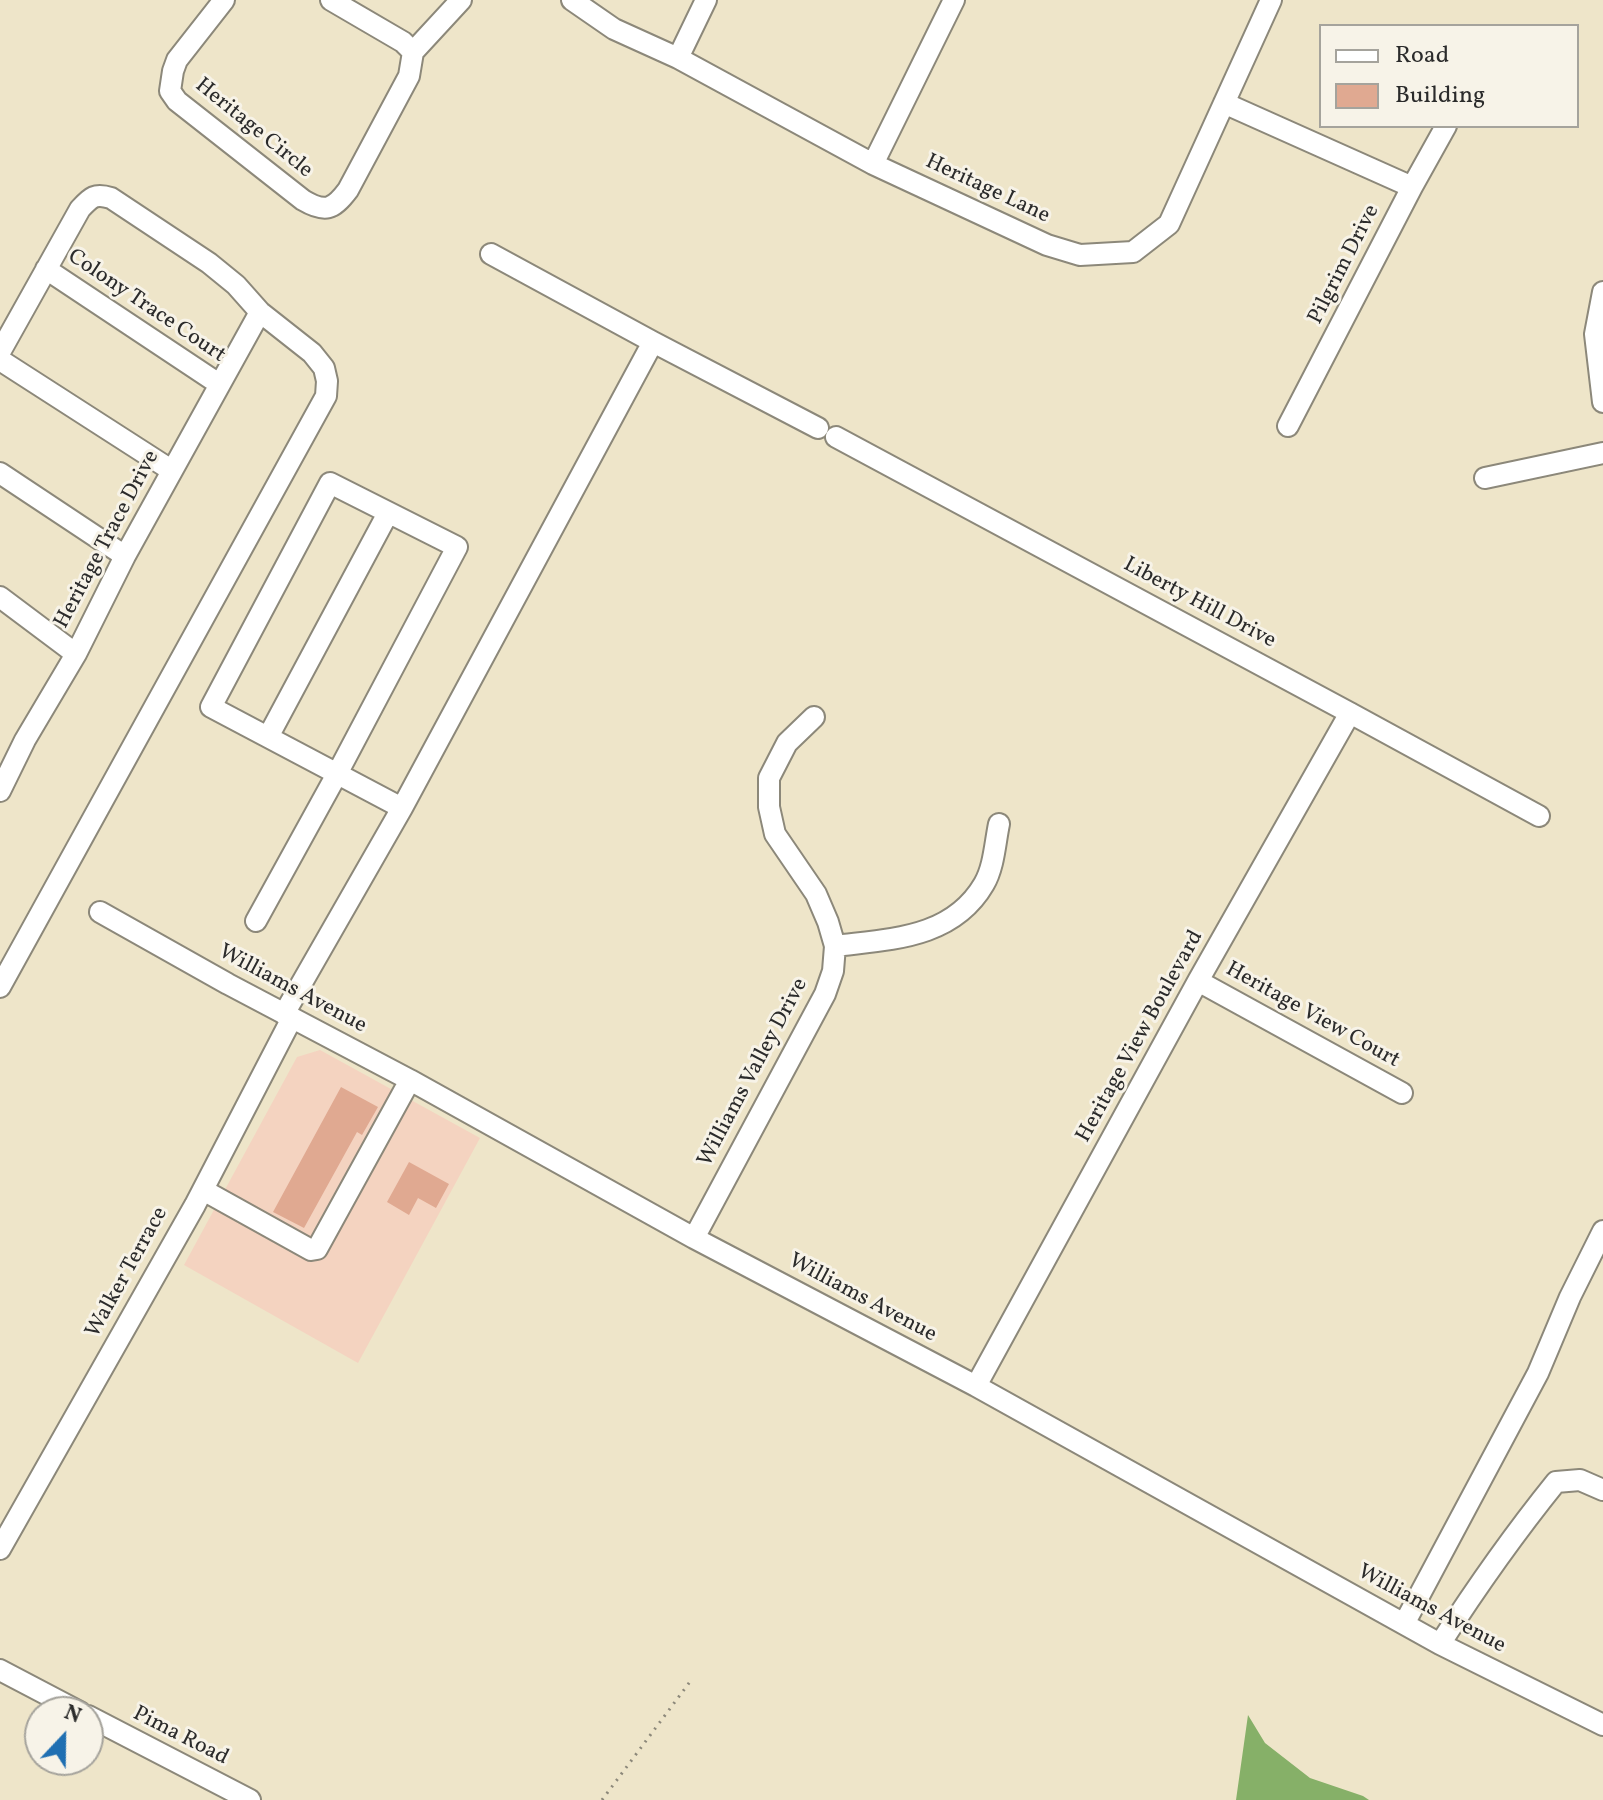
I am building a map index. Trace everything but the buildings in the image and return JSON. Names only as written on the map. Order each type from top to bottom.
[{"type":"street","name":"Heritage Circle","points":[[224,0],[177,60],[170,91],[177,101],[303,200],[320,209],[327,209],[339,202],[348,190],[409,76],[413,52],[461,0]]},
{"type":"street","points":[[331,0],[403,42],[413,52]]},
{"type":"street","name":"Heritage Lane","points":[[572,0],[614,29],[678,58],[873,164],[1047,245],[1080,255],[1133,252],[1169,224],[1271,0]]},
{"type":"street","points":[[678,58],[706,0]]},
{"type":"street","points":[[873,164],[954,0]]},
{"type":"street","points":[[1224,103],[1412,187]]},
{"type":"street","name":"Pilgrim Drive","points":[[1288,426],[1445,128]]},
{"type":"street","points":[[0,352],[80,209],[89,199],[100,195],[111,198],[209,263],[236,285],[260,312],[312,353],[324,368],[327,381],[326,396],[0,987]]},
{"type":"street","name":"Liberty Hill Drive","points":[[491,254],[1539,816]]},
{"type":"street","name":"Colony Trace Court","points":[[46,269],[219,384]]},
{"type":"street","points":[[1603,292],[1595,334],[1603,402]]},
{"type":"street","name":"Heritage Trace Drive","points":[[0,791],[25,740],[76,654],[171,470],[260,312]]},
{"type":"street","name":"Walker Terrace","points":[[0,1549],[203,1190],[288,1016],[653,342]]},
{"type":"street","points":[[0,360],[171,470]]},
{"type":"street","points":[[1485,478],[1603,453]]},
{"type":"street","points":[[0,473],[125,556]]},
{"type":"street","points":[[256,921],[337,774],[457,547],[330,483],[211,707],[337,774],[402,808]]},
{"type":"street","points":[[268,737],[388,513]]},
{"type":"street","points":[[0,597],[76,654]]},
{"type":"street","name":"Heritage View Boulevard","points":[[976,1386],[1198,981],[1350,713]]},
{"type":"street","name":"Williams Valley Drive","points":[[694,1238],[825,994],[833,971],[835,946],[826,916],[816,894],[775,834],[769,807],[769,778],[787,743],[814,717]]},
{"type":"street","points":[[835,946],[896,938],[938,927],[964,910],[985,883],[999,824]]},
{"type":"street","name":"Williams Avenue","points":[[100,912],[694,1238],[976,1386],[1440,1644],[1603,1724]]},
{"type":"street","name":"Heritage View Court","points":[[1198,981],[1402,1093]]},
{"type":"street","points":[[203,1190],[311,1250],[317,1249],[410,1080]]},
{"type":"street","points":[[1404,1624],[1538,1373],[1570,1297],[1603,1231]]},
{"type":"street","points":[[1440,1644],[1483,1579],[1556,1482],[1580,1480],[1603,1490]]},
{"type":"street","points":[[0,1670],[50,1696]]},
{"type":"street","name":"Pima Road","points":[[104,1724],[250,1800]]},
{"type":"path","points":[[602,1800],[692,1679]]},
{"type":"shaded area","points":[[320,1050],[480,1138],[358,1363],[184,1265],[297,1057]]},
{"type":"green space","points":[[1248,1715],[1265,1743],[1310,1778],[1369,1800],[1236,1800]]}]
